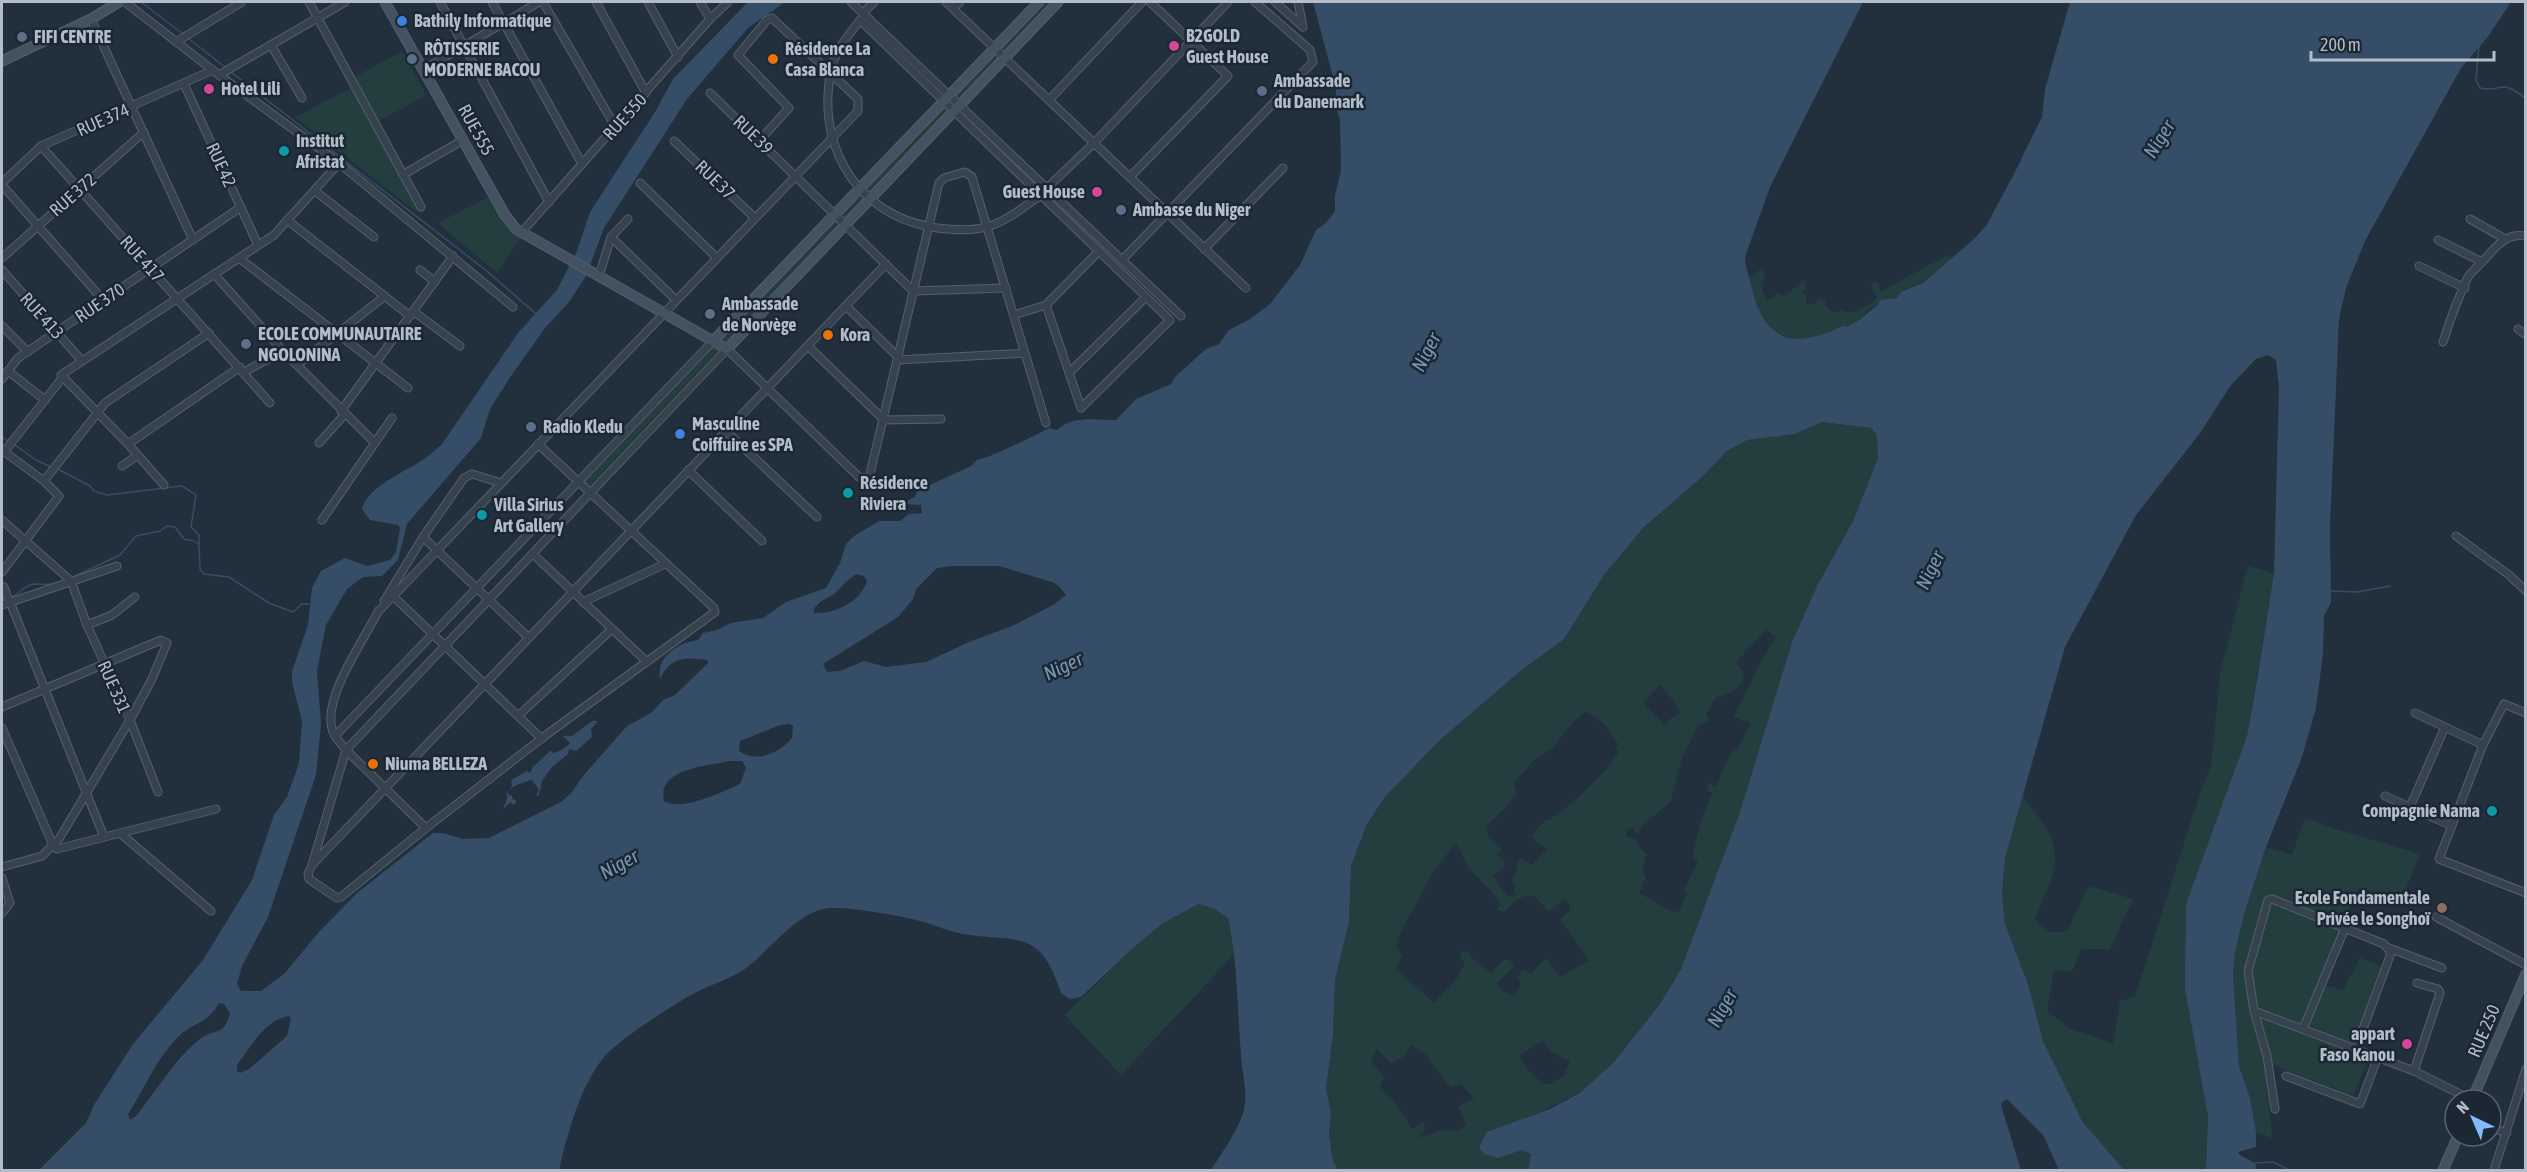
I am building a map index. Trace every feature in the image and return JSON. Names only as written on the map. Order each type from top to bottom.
[{"type":"street","points":[[2,61],[91,19],[119,2]]},
{"type":"street","points":[[125,2],[219,75],[339,163],[513,307]]},
{"type":"street","points":[[176,42],[242,2]]},
{"type":"street","points":[[309,2],[421,207]]},
{"type":"street","points":[[219,75],[345,2]]},
{"type":"street","name":"RUE 555","points":[[386,2],[505,215],[521,233],[665,312],[727,349]]},
{"type":"street","points":[[440,2],[549,202]]},
{"type":"street","points":[[492,2],[582,164]]},
{"type":"street","points":[[423,70],[541,2],[616,128]]},
{"type":"street","points":[[596,2],[646,93]]},
{"type":"street","points":[[648,2],[678,57]]},
{"type":"street","points":[[700,2],[710,20]]},
{"type":"street","name":"RUE 550","points":[[521,233],[728,2]]},
{"type":"street","points":[[851,2],[946,98]]},
{"type":"street","points":[[863,13],[874,2]]},
{"type":"street","points":[[946,2],[1246,288]]},
{"type":"street","points":[[953,8],[960,2]]},
{"type":"street","points":[[334,736],[1039,2]]},
{"type":"street","points":[[538,444],[590,494],[665,564],[714,608],[715,612],[542,739],[339,898],[309,879],[308,874],[346,750],[590,494],[845,225],[1058,2]]},
{"type":"street","points":[[1049,100],[1142,2]]},
{"type":"street","points":[[1130,177],[1228,76],[1150,2]]},
{"type":"street","points":[[1047,188],[1094,143],[1228,2]]},
{"type":"street","points":[[1122,260],[1313,62],[1310,50],[1255,2]]},
{"type":"street","points":[[1275,2],[1303,27],[1298,2]]},
{"type":"street","points":[[377,613],[858,111],[858,99],[772,18],[767,20],[738,55],[789,108],[759,141]]},
{"type":"street","points":[[91,19],[193,240]]},
{"type":"street","points":[[1041,195],[1015,213],[987,226],[948,230],[915,224],[870,199],[859,189],[850,177],[832,138],[828,108],[834,61],[847,37],[860,20],[1047,188],[1181,316]]},
{"type":"street","points":[[271,45],[302,98]]},
{"type":"street","name":"RUE 374","points":[[2,184],[41,147],[213,70]]},
{"type":"street","name":"RUE 42","points":[[184,84],[258,245]]},
{"type":"street","name":"RUE 39","points":[[711,93],[913,291]]},
{"type":"street","points":[[957,108],[1041,195],[1170,320],[1081,408],[1046,305]]},
{"type":"street","name":"RUE 372","points":[[2,258],[144,132]]},
{"type":"street","points":[[404,174],[463,140]]},
{"type":"street","name":"RUE 37","points":[[674,141],[755,218]]},
{"type":"street","name":"RUE 417","points":[[41,147],[178,298],[270,404]]},
{"type":"street","points":[[2,572],[59,499],[58,492],[3,451],[63,377],[61,375],[274,235],[339,163]]},
{"type":"street","points":[[1204,249],[1283,168]]},
{"type":"street","points":[[727,349],[862,478],[868,477],[871,474],[939,183],[944,178],[965,172],[972,177],[1046,423]]},
{"type":"street","points":[[640,183],[717,258]]},
{"type":"street","points":[[2,184],[103,300]]},
{"type":"street","points":[[315,191],[374,237]]},
{"type":"street","name":"RUE 370","points":[[8,371],[18,358],[241,207]]},
{"type":"street","points":[[595,274],[611,237],[628,219]]},
{"type":"street","points":[[2470,219],[2505,239]]},
{"type":"street","points":[[287,220],[385,296],[460,346]]},
{"type":"street","points":[[2443,342],[2449,319],[2465,288],[2468,277],[2505,239],[2519,235],[2526,236]]},
{"type":"street","points":[[611,237],[676,300]]},
{"type":"street","points":[[2438,240],[2482,262]]},
{"type":"street","points":[[1014,315],[1046,305],[1099,251]]},
{"type":"street","points":[[319,443],[453,256]]},
{"type":"street","points":[[238,258],[408,388]]},
{"type":"street","points":[[312,865],[886,264]]},
{"type":"street","points":[[2419,266],[2465,288]]},
{"type":"street","name":"RUE 413","points":[[2,270],[82,361]]},
{"type":"street","points":[[420,270],[435,282]]},
{"type":"street","points":[[214,274],[283,351],[375,443]]},
{"type":"street","points":[[913,291],[1006,288]]},
{"type":"street","points":[[297,365],[385,296]]},
{"type":"street","points":[[1069,373],[1146,297]]},
{"type":"street","points":[[846,306],[898,358],[1026,353]]},
{"type":"street","points":[[2,326],[28,352]]},
{"type":"street","points":[[2518,329],[2526,335]]},
{"type":"street","points":[[44,481],[105,403],[209,333]]},
{"type":"street","points":[[808,346],[884,420],[941,419]]},
{"type":"street","points":[[128,444],[242,370],[283,351]]},
{"type":"street","points":[[2,379],[8,371],[45,400]]},
{"type":"street","points":[[63,377],[164,485]]},
{"type":"street","points":[[322,520],[392,418]]},
{"type":"street","points":[[726,431],[818,517]]},
{"type":"street","points":[[122,466],[138,455]]},
{"type":"street","points":[[688,470],[762,541]]},
{"type":"street","points":[[426,828],[334,736],[330,724],[331,706],[336,691],[377,613],[423,537],[467,476],[472,474],[501,483]]},
{"type":"street","points":[[2,520],[68,578]]},
{"type":"street","points":[[2456,536],[2509,574],[2526,591]]},
{"type":"street","points":[[423,537],[528,637]]},
{"type":"street","points":[[532,554],[647,662]]},
{"type":"street","points":[[583,602],[665,564]]},
{"type":"street","points":[[7,603],[68,578],[117,566]]},
{"type":"street","name":"RUE 331","points":[[68,578],[130,720],[158,792]]},
{"type":"street","points":[[2,585],[7,603],[88,791],[104,837]]},
{"type":"street","points":[[393,596],[542,739]]},
{"type":"street","points":[[87,626],[112,615],[135,597]]},
{"type":"street","points":[[518,716],[612,629]]},
{"type":"street","points":[[2,707],[161,640],[167,643],[151,681],[130,720],[53,845],[42,856],[2,867]]},
{"type":"street","points":[[2526,713],[2504,704],[2499,710],[2439,859],[2526,893]]},
{"type":"street","points":[[2415,713],[2483,745]]},
{"type":"street","points":[[2410,807],[2445,727]]},
{"type":"street","points":[[2,728],[53,845],[57,849],[216,809]]},
{"type":"street","points":[[2385,796],[2451,826]]},
{"type":"street","points":[[120,833],[210,911]]},
{"type":"street","points":[[2,878],[10,903],[2,913]]},
{"type":"street","points":[[2275,1109],[2267,1056],[2254,1011],[2248,971],[2268,900],[2272,899],[2442,968]]},
{"type":"street","points":[[2436,918],[2526,965]]},
{"type":"street","points":[[2303,1029],[2345,928]]},
{"type":"street","points":[[2356,1048],[2391,953],[2389,948]]},
{"type":"street","name":"RUE 250","points":[[2477,1088],[2526,974]]},
{"type":"street","points":[[2414,1071],[2440,993],[2438,989],[2417,983]]},
{"type":"street","points":[[2254,1011],[2414,1071],[2448,1088]]},
{"type":"street","points":[[2286,1076],[2360,1104],[2378,1057]]},
{"type":"street","points":[[2494,1170],[2526,1069]]},
{"type":"street","points":[[2503,1132],[2507,1133]]},
{"type":"street","points":[[2443,1170],[2453,1148]]},
{"type":"green space","points":[[1044,2],[1051,2],[586,489],[580,484]]},
{"type":"green space","points":[[402,51],[426,95],[379,121],[355,77]]},
{"type":"green space","points":[[353,87],[419,210],[414,210],[295,117]]},
{"type":"green space","points":[[489,197],[522,236],[497,273],[438,223]]},
{"type":"green space","points":[[1947,255],[1954,256],[1923,283],[1904,290],[1898,298],[1880,300],[1878,305],[1869,309],[1855,324],[1803,339],[1786,337],[1765,323],[1756,306],[1749,277],[1761,269],[1765,277],[1761,284],[1766,300],[1773,298],[1776,293],[1786,296],[1803,280],[1805,290],[1800,292],[1806,295],[1806,305],[1814,304],[1818,298],[1825,301],[1826,306],[1833,312],[1840,311],[1841,308],[1844,311],[1856,312],[1877,297],[1871,286],[1873,282],[1878,283],[1880,291],[1883,291]]},
{"type":"green space","points":[[1822,422],[1872,428],[1877,437],[1878,458],[1853,521],[1817,586],[1792,642],[1739,815],[1681,969],[1660,1004],[1614,1062],[1580,1093],[1525,1119],[1498,1158],[1522,1150],[1532,1154],[1528,1170],[1338,1170],[1333,1162],[1329,1135],[1331,1112],[1326,1088],[1333,1035],[1335,980],[1349,922],[1351,866],[1367,824],[1385,797],[1439,741],[1518,673],[1564,639],[1604,575],[1643,528],[1703,476],[1727,451],[1747,440],[1795,434]],"holes":[[[1766,630],[1776,637],[1734,717],[1751,723],[1737,751],[1733,748],[1716,787],[1709,783],[1707,790],[1713,793],[1700,825],[1693,859],[1698,862],[1684,889],[1687,894],[1679,911],[1673,912],[1639,893],[1646,877],[1642,871],[1647,854],[1641,850],[1637,840],[1626,836],[1626,831],[1633,827],[1637,834],[1643,825],[1671,801],[1682,758],[1698,726],[1710,720],[1706,715],[1715,698],[1734,690],[1743,682],[1742,671],[1736,664]],[[1660,685],[1680,712],[1670,719],[1666,726],[1643,703]],[[1585,712],[1596,717],[1604,725],[1618,744],[1616,749],[1619,752],[1604,772],[1578,798],[1549,820],[1545,820],[1531,837],[1547,849],[1532,865],[1521,859],[1515,867],[1518,871],[1512,879],[1514,891],[1518,895],[1507,896],[1493,876],[1504,867],[1505,862],[1496,854],[1502,849],[1488,835],[1486,827],[1517,793],[1514,783],[1533,761],[1553,748],[1573,722]],[[1455,843],[1473,872],[1501,904],[1497,910],[1505,912],[1518,899],[1535,896],[1549,912],[1564,899],[1570,906],[1570,910],[1560,920],[1590,961],[1559,976],[1546,958],[1531,974],[1522,969],[1518,977],[1521,984],[1515,996],[1501,991],[1497,983],[1515,965],[1509,960],[1504,960],[1491,973],[1475,961],[1467,951],[1462,951],[1460,957],[1465,962],[1458,977],[1434,1003],[1395,968],[1403,955],[1396,948],[1400,933],[1431,876]],[[1542,1040],[1552,1052],[1570,1062],[1564,1076],[1547,1085],[1524,1065],[1520,1056]],[[1411,1046],[1418,1049],[1433,1063],[1451,1087],[1461,1084],[1474,1098],[1458,1107],[1466,1124],[1458,1130],[1440,1131],[1418,1138],[1424,1132],[1425,1124],[1421,1123],[1412,1129],[1394,1101],[1379,1086],[1385,1077],[1371,1062],[1377,1049],[1391,1064],[1403,1057]]]},
{"type":"green space","points":[[2248,566],[2274,573],[2247,736],[2186,904],[2208,1116],[2206,1170],[2124,1170],[2082,1121],[2043,1041],[2028,984],[2005,924],[2002,894],[2005,858],[2022,795],[2045,827],[2054,848],[2054,869],[2035,919],[2041,926],[2054,932],[2068,929],[2089,886],[2133,899],[2110,949],[2081,949],[2072,972],[2054,969],[2047,1011],[2069,1028],[2113,1044],[2120,1001],[2135,997],[2211,764],[2221,669]]},
{"type":"green space","points":[[2305,818],[2420,854],[2401,901],[2359,887],[2319,984],[2343,990],[2360,958],[2381,966],[2351,1051],[2369,1058],[2353,1096],[2265,1062],[2272,1138],[2256,1132],[2250,1098],[2239,1066],[2233,973],[2235,952],[2245,911],[2266,847],[2292,855]]},
{"type":"green space","points":[[1199,904],[1214,909],[1228,918],[1236,952],[1121,1075],[1065,1015],[1132,949],[1163,923]]},
{"type":"water","name":"Niger","points":[[748,2],[785,2],[748,28],[687,99],[604,228],[586,276],[569,302],[545,328],[490,409],[481,438],[407,524],[398,560],[382,576],[363,577],[347,589],[326,625],[317,671],[321,724],[316,775],[268,917],[242,966],[237,984],[241,991],[261,991],[285,973],[318,933],[357,893],[433,833],[443,833],[463,839],[489,838],[561,802],[627,726],[651,713],[663,700],[675,695],[708,663],[707,660],[699,659],[679,660],[669,666],[660,679],[660,671],[665,658],[677,647],[698,640],[703,633],[717,630],[731,623],[763,618],[786,602],[826,588],[840,563],[846,544],[854,536],[879,521],[900,521],[909,514],[922,513],[921,505],[907,504],[908,500],[915,497],[917,491],[971,466],[977,460],[1049,428],[1057,430],[1077,420],[1116,420],[1136,399],[1171,384],[1175,377],[1206,349],[1219,344],[1229,330],[1250,319],[1270,304],[1300,265],[1316,230],[1326,223],[1335,211],[1335,196],[1341,170],[1340,120],[1336,106],[1336,88],[1313,2],[1863,2],[1770,187],[1745,257],[1758,308],[1766,322],[1785,337],[1797,339],[1826,333],[1843,326],[1847,327],[1878,305],[1880,300],[1897,298],[1901,292],[1923,283],[1986,226],[2042,117],[2045,89],[2070,2],[2511,2],[2487,38],[2461,68],[2365,241],[2346,288],[2339,319],[2330,527],[2331,602],[2324,616],[2323,653],[2316,708],[2302,757],[2266,847],[2245,911],[2235,952],[2233,973],[2239,1066],[2250,1098],[2256,1132],[2256,1147],[2238,1152],[2255,1163],[2257,1170],[2206,1170],[2208,1116],[2185,989],[2186,904],[2247,736],[2274,573],[2279,387],[2276,360],[2268,355],[2256,359],[2231,385],[2200,433],[2136,515],[2065,647],[2005,858],[2002,894],[2005,924],[2028,984],[2043,1041],[2082,1121],[2124,1170],[2059,1170],[2043,1135],[2007,1099],[2001,1105],[2021,1170],[1528,1170],[1531,1154],[1522,1150],[1498,1158],[1484,1154],[1479,1147],[1487,1132],[1550,1109],[1580,1093],[1614,1062],[1660,1004],[1681,969],[1739,815],[1792,642],[1817,586],[1853,521],[1878,458],[1877,437],[1872,428],[1822,422],[1795,434],[1747,440],[1727,451],[1703,476],[1643,528],[1604,575],[1564,639],[1518,673],[1439,741],[1385,797],[1367,824],[1351,866],[1349,922],[1335,980],[1333,1035],[1326,1088],[1331,1112],[1329,1135],[1333,1161],[1338,1170],[1211,1170],[1238,1126],[1244,1110],[1245,1090],[1235,969],[1228,918],[1214,909],[1199,904],[1163,923],[1081,997],[1070,999],[1061,993],[1045,958],[1036,948],[1026,942],[958,933],[924,922],[877,912],[839,908],[819,910],[797,922],[743,970],[696,992],[669,1008],[632,1033],[604,1057],[595,1069],[581,1097],[559,1170],[39,1170],[86,1123],[94,1105],[133,1044],[203,960],[252,880],[274,815],[287,797],[299,763],[302,721],[292,682],[292,671],[308,625],[312,588],[321,571],[345,558],[367,566],[390,560],[396,552],[400,528],[398,525],[370,520],[362,509],[366,501],[379,486],[424,459],[442,444],[518,333],[557,290],[577,251],[590,212],[655,112],[673,79]],"holes":[[[999,566],[1052,582],[1059,586],[1066,595],[1053,605],[1012,626],[969,642],[926,662],[886,667],[864,661],[840,671],[827,672],[823,664],[898,617],[913,599],[916,589],[937,568]],[[857,574],[864,576],[867,581],[859,595],[845,606],[830,612],[814,613],[818,604],[834,594]],[[780,725],[793,726],[792,738],[781,748],[768,755],[746,755],[739,751],[740,741]],[[742,761],[746,768],[740,784],[713,796],[691,803],[672,804],[664,801],[664,790],[668,782],[676,775],[698,767]],[[219,1003],[224,1004],[230,1013],[222,1029],[200,1039],[183,1055],[136,1116],[130,1120],[128,1114],[165,1053],[180,1035],[210,1015]],[[289,1016],[291,1018],[287,1036],[249,1069],[240,1073],[237,1071],[237,1065],[253,1043],[272,1023]]]},
{"type":"water","points":[[592,721],[598,721],[591,729],[592,737],[576,751],[569,749],[568,754],[552,767],[542,781],[539,795],[536,796],[539,790],[532,780],[510,789],[511,780],[527,771],[530,773],[532,768],[551,750],[552,753],[569,745],[570,743],[563,736],[572,736]]},
{"type":"water","points":[[509,790],[508,794],[513,800],[515,799],[516,803],[513,805],[511,802],[503,809],[508,796],[506,795]]},
{"type":"waterway","points":[[141,2],[183,34]]},
{"type":"waterway","points":[[189,39],[225,67]]},
{"type":"waterway","points":[[2479,45],[2476,80],[2480,88],[2506,87],[2518,92],[2526,99]]},
{"type":"waterway","points":[[231,72],[488,272],[535,313]]},
{"type":"waterway","points":[[2,437],[8,441]]},
{"type":"waterway","points":[[15,445],[36,460],[51,467]]},
{"type":"waterway","points":[[56,468],[90,486],[94,491],[107,495],[182,486],[196,495],[191,527],[199,535],[199,544]]},
{"type":"waterway","points":[[71,578],[120,555],[136,536],[160,531],[167,526],[175,527],[184,539],[194,541],[199,545],[200,569],[204,574],[229,577],[269,603],[293,612],[302,604],[309,604]]},
{"type":"waterway","points":[[11,597],[34,584],[56,583]]},
{"type":"waterway","points":[[2330,591],[2357,592],[2390,586]]},
{"type":"waterway","points":[[2255,1163],[2273,1162],[2289,1170]]},
{"type":"place","name":"Bathily Informatique","points":[[402,21]]},
{"type":"place","name":"FIFI CENTRE","points":[[22,37]]},
{"type":"place","name":"B2GOLD Guest House","points":[[1174,46]]},
{"type":"place","name":"RÔTISSERIE MODERNE BACOU","points":[[412,59]]},
{"type":"place","name":"Résidence La Casa Blanca","points":[[773,59]]},
{"type":"place","name":"Hotel Lili","points":[[209,89]]},
{"type":"place","name":"Ambassade du Danemark","points":[[1262,91]]},
{"type":"place","name":"Institut Afristat","points":[[284,151]]},
{"type":"place","name":"Guest House","points":[[1097,192]]},
{"type":"place","name":"Ambasse du Niger","points":[[1121,210]]},
{"type":"place","name":"Ambassade de Norvège","points":[[710,314]]},
{"type":"place","name":"Kora","points":[[828,335]]},
{"type":"place","name":"ECOLE COMMUNAUTAIRE NGOLONINA","points":[[246,344]]},
{"type":"place","name":"Radio Kledu","points":[[531,427]]},
{"type":"place","name":"Masculine Coiffuire es SPA","points":[[680,434]]},
{"type":"place","name":"Résidence Riviera","points":[[848,493]]},
{"type":"place","name":"Villa Sirius Art Gallery","points":[[482,515]]},
{"type":"place","name":"Niuma BELLEZA","points":[[373,764]]},
{"type":"place","name":"Compagnie Nama","points":[[2492,811]]},
{"type":"place","name":"Ecole Fondamentale Privée le Songhoï","points":[[2442,908]]},
{"type":"place","name":"appart Faso Kanou","points":[[2407,1044]]}]
